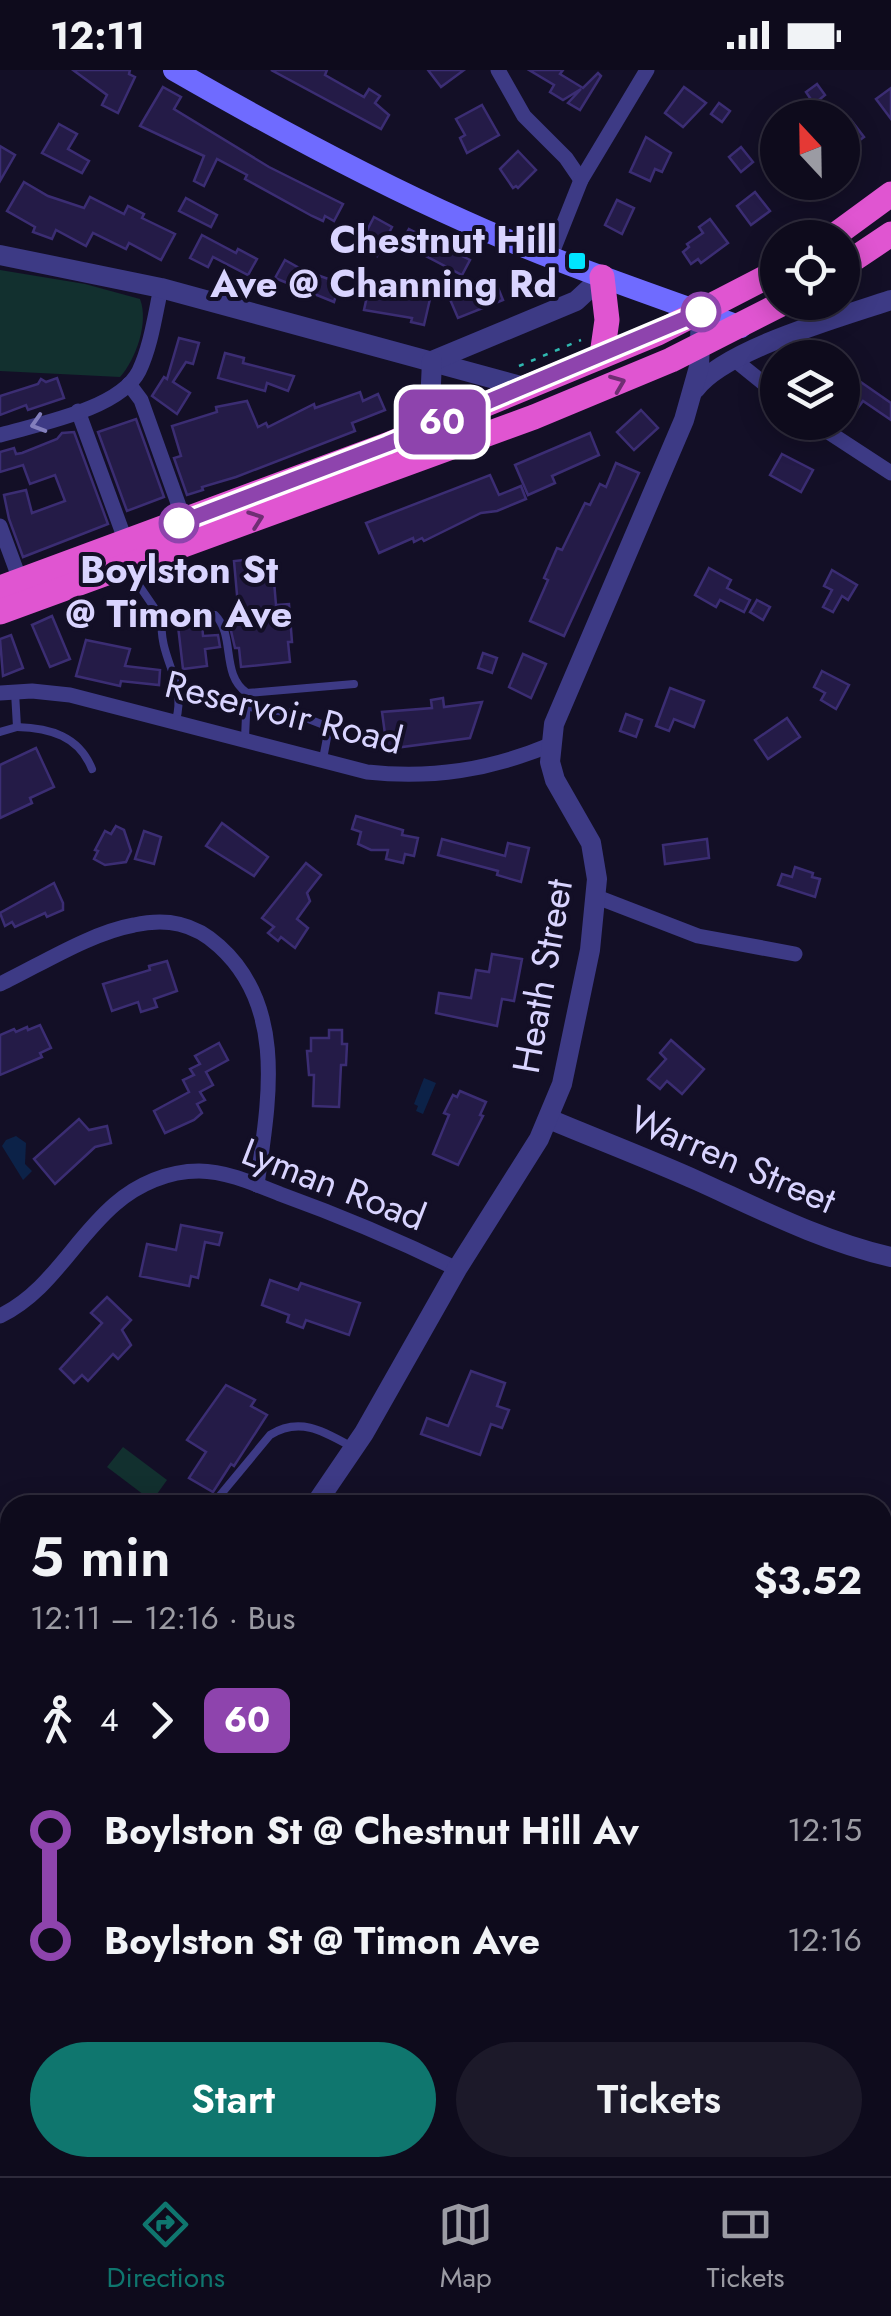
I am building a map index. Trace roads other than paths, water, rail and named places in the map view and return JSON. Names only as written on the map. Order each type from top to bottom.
[{"type":"highway","points":[[856,220],[891,194]]},
{"type":"highway","points":[[860,255],[891,234]]},
{"type":"highway","points":[[596,345],[607,314],[602,277]]},
{"type":"highway","points":[[10,584],[429,427],[516,379],[596,345],[701,312],[760,281]]},
{"type":"highway","points":[[0,612],[497,432],[702,346],[760,316]]},
{"type":"main road","points":[[174,70],[263,121],[462,220],[550,258],[741,327]]},
{"type":"street","points":[[498,70],[524,116],[566,158],[581,180]]},
{"type":"street","points":[[550,258],[581,180],[647,70]]},
{"type":"street","points":[[0,255],[162,288],[432,361],[516,379]]},
{"type":"street","points":[[432,361],[576,300],[602,277]]},
{"type":"street","points":[[0,435],[104,401],[130,384],[143,361],[162,288]]},
{"type":"street","points":[[693,391],[711,372],[789,335],[891,300]]},
{"type":"street","points":[[550,746],[562,700],[684,420],[702,346],[701,312]]},
{"type":"street","points":[[736,360],[760,380]]},
{"type":"street","points":[[684,420],[736,360]]},
{"type":"street","points":[[429,427],[432,361]]},
{"type":"street","points":[[130,384],[141,400],[184,520]]},
{"type":"street","points":[[78,411],[126,542]]},
{"type":"street","points":[[841,440],[891,473]]},
{"type":"street","points":[[0,526],[10,584]]},
{"type":"street","name":"Reservoir Road","points":[[8,693],[70,695],[368,772],[411,777],[486,767],[550,746]]},
{"type":"street","name":"Heath Street","points":[[322,1495],[354,1448],[549,1119],[562,1084],[590,950],[596,860],[592,843],[555,780],[550,746]]},
{"type":"street","points":[[596,897],[698,936],[795,954]]},
{"type":"street","points":[[0,984],[109,932],[135,924],[182,924],[206,934],[247,978],[260,1001],[264,1019],[267,1112],[257,1185]]},
{"type":"street","name":"Warren Street","points":[[549,1119],[806,1230],[891,1257]]},
{"type":"street","name":"Lyman Road","points":[[0,1316],[47,1283],[101,1217],[142,1185],[164,1176],[198,1171],[257,1185],[340,1216],[457,1270]]},
{"type":"lane","points":[[136,581],[162,620],[160,640],[179,688],[176,720]]},
{"type":"lane","points":[[162,620],[186,612],[215,614],[222,622],[229,667],[240,688],[248,693],[354,684]]},
{"type":"lane","points":[[8,693],[17,727]]},
{"type":"lane","points":[[246,738],[248,693]]},
{"type":"lane","points":[[249,707],[292,714],[329,727],[323,759]]},
{"type":"lane","points":[[0,732],[17,727],[39,728],[67,737],[86,754],[92,769]]},
{"type":"lane","points":[[220,1495],[270,1435],[282,1428],[298,1425],[322,1430],[354,1448]]},
{"type":"water","points":[[424,1078],[436,1083],[423,1114],[416,1111],[418,1106],[414,1104]]},
{"type":"water","points":[[16,1136],[26,1143],[25,1164],[32,1171],[23,1180],[2,1146]]},
{"type":"place","name":"Chestnut Hill Ave @ Channing Rd","points":[[577,261]]},
{"type":"place","name":"Boylston St @ Timon Ave","points":[[179,523]]}]
